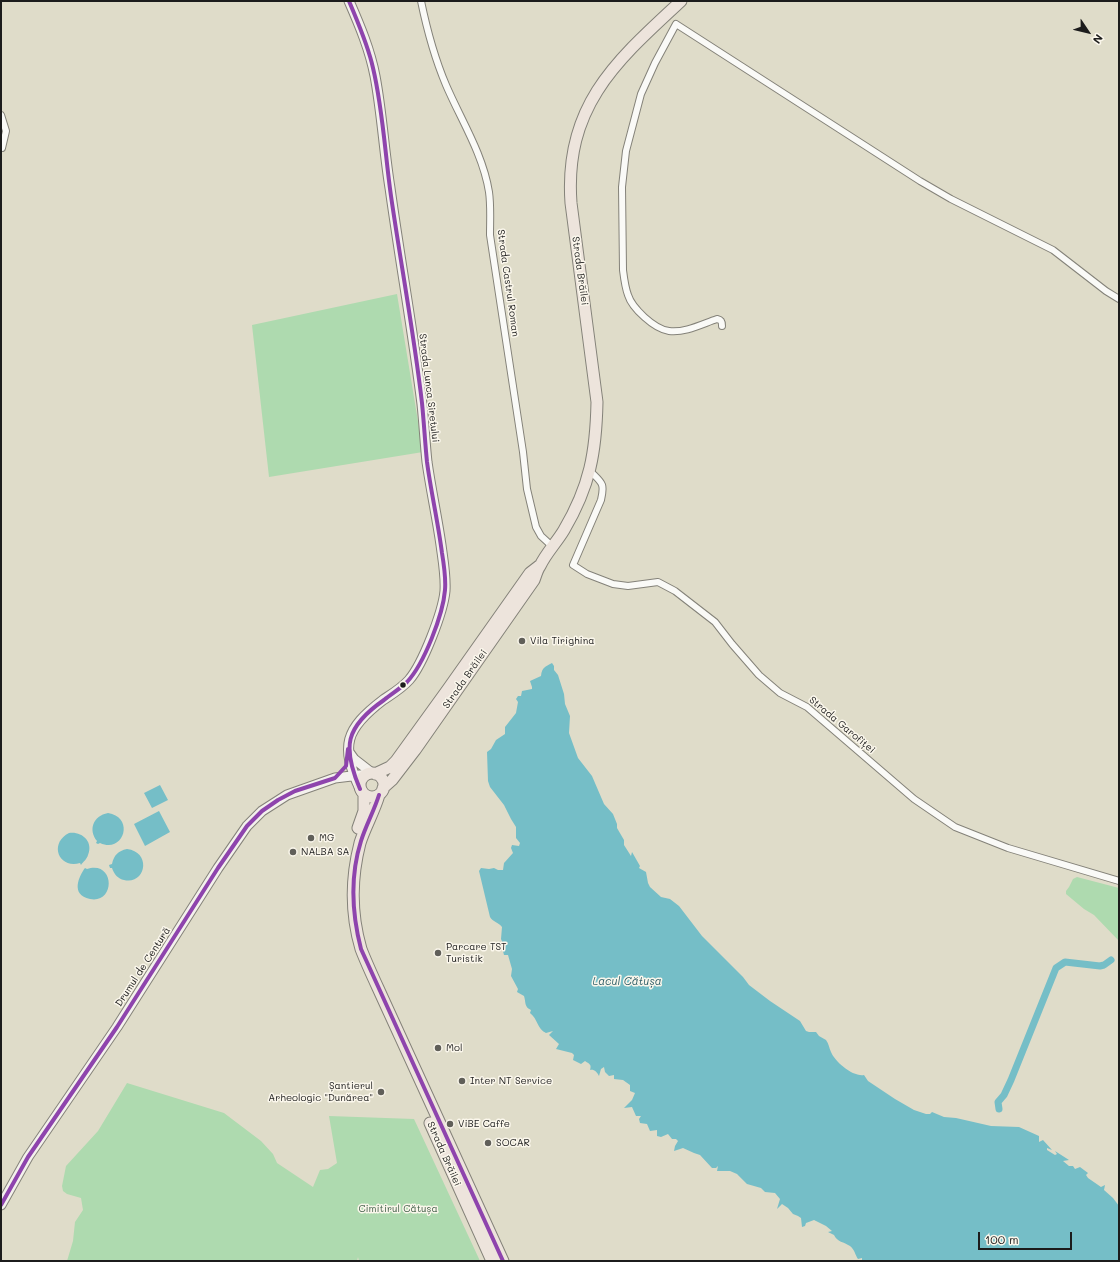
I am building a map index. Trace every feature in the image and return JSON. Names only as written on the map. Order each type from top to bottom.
[{"type":"highway","name":"Strada Brăilei","points":[[503,1261],[379,992],[362,950],[358,936],[354,907],[356,862],[361,843],[381,792],[392,780],[514,601],[553,547],[575,509],[590,471],[594,456],[597,402],[571,203],[571,164],[575,143],[581,121],[588,104],[607,76],[628,51],[681,1]]},
{"type":"highway","name":"Strada Brăilei","points":[[372,774],[390,766],[396,761],[450,694]]},
{"type":"highway","points":[[372,774],[381,778],[384,784],[381,792],[373,797],[362,792],[360,786],[362,778],[372,774]]},
{"type":"highway","name":"Strada Brăilei","points":[[362,792],[364,811],[349,861],[347,885],[347,918],[354,952],[492,1261]]},
{"type":"street","name":"Strada Lunca Siretului","points":[[335,778],[346,766],[350,736],[362,718],[372,708],[407,682],[415,670],[438,621],[444,598],[445,583],[439,530],[427,462],[422,404],[389,185],[375,76],[365,38],[349,1]]},
{"type":"street","name":"Strada Castrul Roman","points":[[422,1],[430,38],[441,72],[476,150],[488,186],[491,210],[490,235],[523,452],[527,489],[536,527],[541,536],[553,547]]},
{"type":"street","points":[[666,15],[676,24],[920,181],[951,199],[1059,254],[1106,291],[1119,298]]},
{"type":"street","points":[[676,24],[655,62],[641,94],[626,151],[622,186],[624,282],[628,296],[644,317],[657,327],[669,331],[680,330],[717,319],[720,320],[722,326]]},
{"type":"street","points":[[1,115],[6,131],[2,148]]},
{"type":"street","name":"Strada Garofiței","points":[[590,471],[602,483],[603,491],[601,500],[573,565],[587,574],[614,584],[628,586],[658,582],[675,591],[716,622],[732,644],[759,675],[780,692],[807,708],[914,799],[955,827],[1008,848],[1119,881]]},
{"type":"street","points":[[348,749],[354,759],[372,774]]},
{"type":"street","points":[[348,749],[354,775],[362,792]]},
{"type":"street","name":"Drumul de Centură","points":[[1,1205],[28,1157],[117,1027],[218,868],[247,826],[262,811],[295,791],[335,778],[372,774]]},
{"type":"street","points":[[335,778],[348,783],[362,792]]},
{"type":"green space","points":[[397,294],[423,452],[269,477],[252,325]]},
{"type":"green space","points":[[1077,877],[1119,888],[1119,941],[1094,915],[1066,894],[1066,891],[1073,879]]},
{"type":"green space","name":"Cimitirul Cătușa","points":[[127,1083],[224,1113],[261,1141],[273,1154],[277,1163],[313,1187],[320,1170],[328,1169],[337,1163],[329,1116],[414,1119],[480,1261],[359,1261],[358,1257],[357,1261],[67,1261],[73,1241],[75,1222],[83,1210],[81,1198],[67,1194],[63,1191],[62,1186],[66,1166],[98,1131]]},
{"type":"water","name":"Lacul Cătușa","points":[[552,663],[554,670],[558,675],[564,694],[565,704],[570,716],[569,733],[578,758],[592,776],[604,804],[613,814],[617,828],[624,840],[624,845],[631,856],[632,852],[640,866],[639,868],[646,872],[650,887],[661,897],[670,899],[679,906],[702,936],[743,977],[749,985],[800,1021],[806,1031],[816,1032],[819,1036],[826,1040],[833,1056],[845,1068],[855,1074],[864,1075],[868,1081],[914,1110],[926,1114],[930,1114],[932,1112],[944,1117],[956,1118],[991,1126],[1019,1127],[1039,1136],[1039,1142],[1043,1140],[1052,1150],[1047,1148],[1047,1150],[1055,1155],[1057,1154],[1055,1151],[1069,1160],[1063,1161],[1069,1166],[1073,1166],[1075,1169],[1080,1167],[1088,1173],[1086,1175],[1088,1178],[1101,1187],[1105,1185],[1104,1190],[1119,1206],[1119,1261],[862,1261],[862,1258],[858,1259],[850,1246],[839,1241],[834,1235],[828,1232],[832,1231],[826,1226],[814,1220],[806,1223],[805,1226],[802,1227],[801,1218],[793,1214],[788,1208],[782,1204],[777,1209],[780,1199],[775,1193],[765,1192],[761,1188],[747,1184],[737,1174],[730,1171],[717,1171],[718,1166],[716,1168],[712,1168],[700,1155],[683,1148],[674,1151],[678,1141],[676,1139],[672,1139],[668,1134],[661,1137],[657,1136],[657,1130],[650,1131],[647,1124],[640,1123],[639,1119],[641,1116],[636,1116],[632,1107],[624,1108],[632,1100],[635,1093],[630,1091],[630,1085],[623,1080],[614,1079],[614,1075],[609,1076],[605,1072],[604,1067],[601,1069],[599,1076],[595,1071],[590,1070],[590,1065],[585,1061],[581,1064],[573,1060],[574,1055],[572,1053],[556,1049],[559,1044],[549,1035],[553,1031],[546,1033],[541,1029],[533,1015],[530,1013],[531,1010],[526,1006],[524,996],[517,992],[518,989],[511,976],[512,969],[508,955],[504,955],[503,951],[501,939],[502,927],[490,917],[479,871],[481,868],[503,870],[504,863],[513,853],[511,848],[512,845],[519,846],[520,843],[516,838],[516,827],[504,805],[490,787],[488,781],[487,752],[491,749],[496,740],[505,734],[505,727],[516,713],[518,702],[516,699],[518,696],[521,696],[522,691],[532,689],[530,681],[541,676],[543,669]]},
{"type":"water","points":[[160,785],[168,800],[152,808],[144,793]]},
{"type":"water","points":[[159,811],[170,832],[145,846],[134,824]]},
{"type":"water","points":[[108,813],[116,816],[122,821],[124,827],[123,834],[115,844],[98,844],[96,843],[97,841],[93,832],[94,824],[99,817]]},
{"type":"water","points":[[69,833],[82,835],[88,841],[88,855],[81,865],[80,863],[72,864],[66,862],[59,854],[59,843],[63,837]]},
{"type":"water","points":[[127,849],[135,851],[143,861],[141,873],[137,878],[131,880],[124,880],[118,877],[109,865],[112,864],[117,854]]},
{"type":"water","points":[[85,868],[96,868],[103,871],[107,876],[109,882],[108,889],[104,895],[98,899],[84,897],[78,890],[80,876]]},
{"type":"waterway","points":[[999,1109],[998,1102],[1004,1095],[1011,1080],[1056,968],[1065,962],[1100,966],[1111,960]]},
{"type":"transit line","points":[[349,1],[368,51],[379,100],[391,196],[419,377],[427,462],[445,581],[441,612],[432,639],[420,664],[407,682],[361,719],[355,729],[349,750],[354,774],[360,789]]},
{"type":"transit line","points":[[1,1205],[28,1157],[117,1027],[218,868],[247,826],[262,811],[278,800],[295,791],[335,778],[346,766],[348,749]]},
{"type":"transit line","points":[[379,795],[361,841],[355,868],[354,909],[361,949],[503,1261]]},
{"type":"place","name":"Vila Tirighina","points":[[522,641]]},
{"type":"place","name":"MG","points":[[311,838]]},
{"type":"place","name":"NALBA SA","points":[[293,852]]},
{"type":"place","name":"Parcare TST Turistik","points":[[438,953]]},
{"type":"place","name":"Mol","points":[[438,1048]]},
{"type":"place","name":"Inter NT Service","points":[[462,1081]]},
{"type":"place","name":"Șantierul Arheologic \"Dunărea\"","points":[[381,1092]]},
{"type":"place","name":"ViBE Caffe","points":[[450,1124]]},
{"type":"place","name":"SOCAR","points":[[488,1143]]}]
